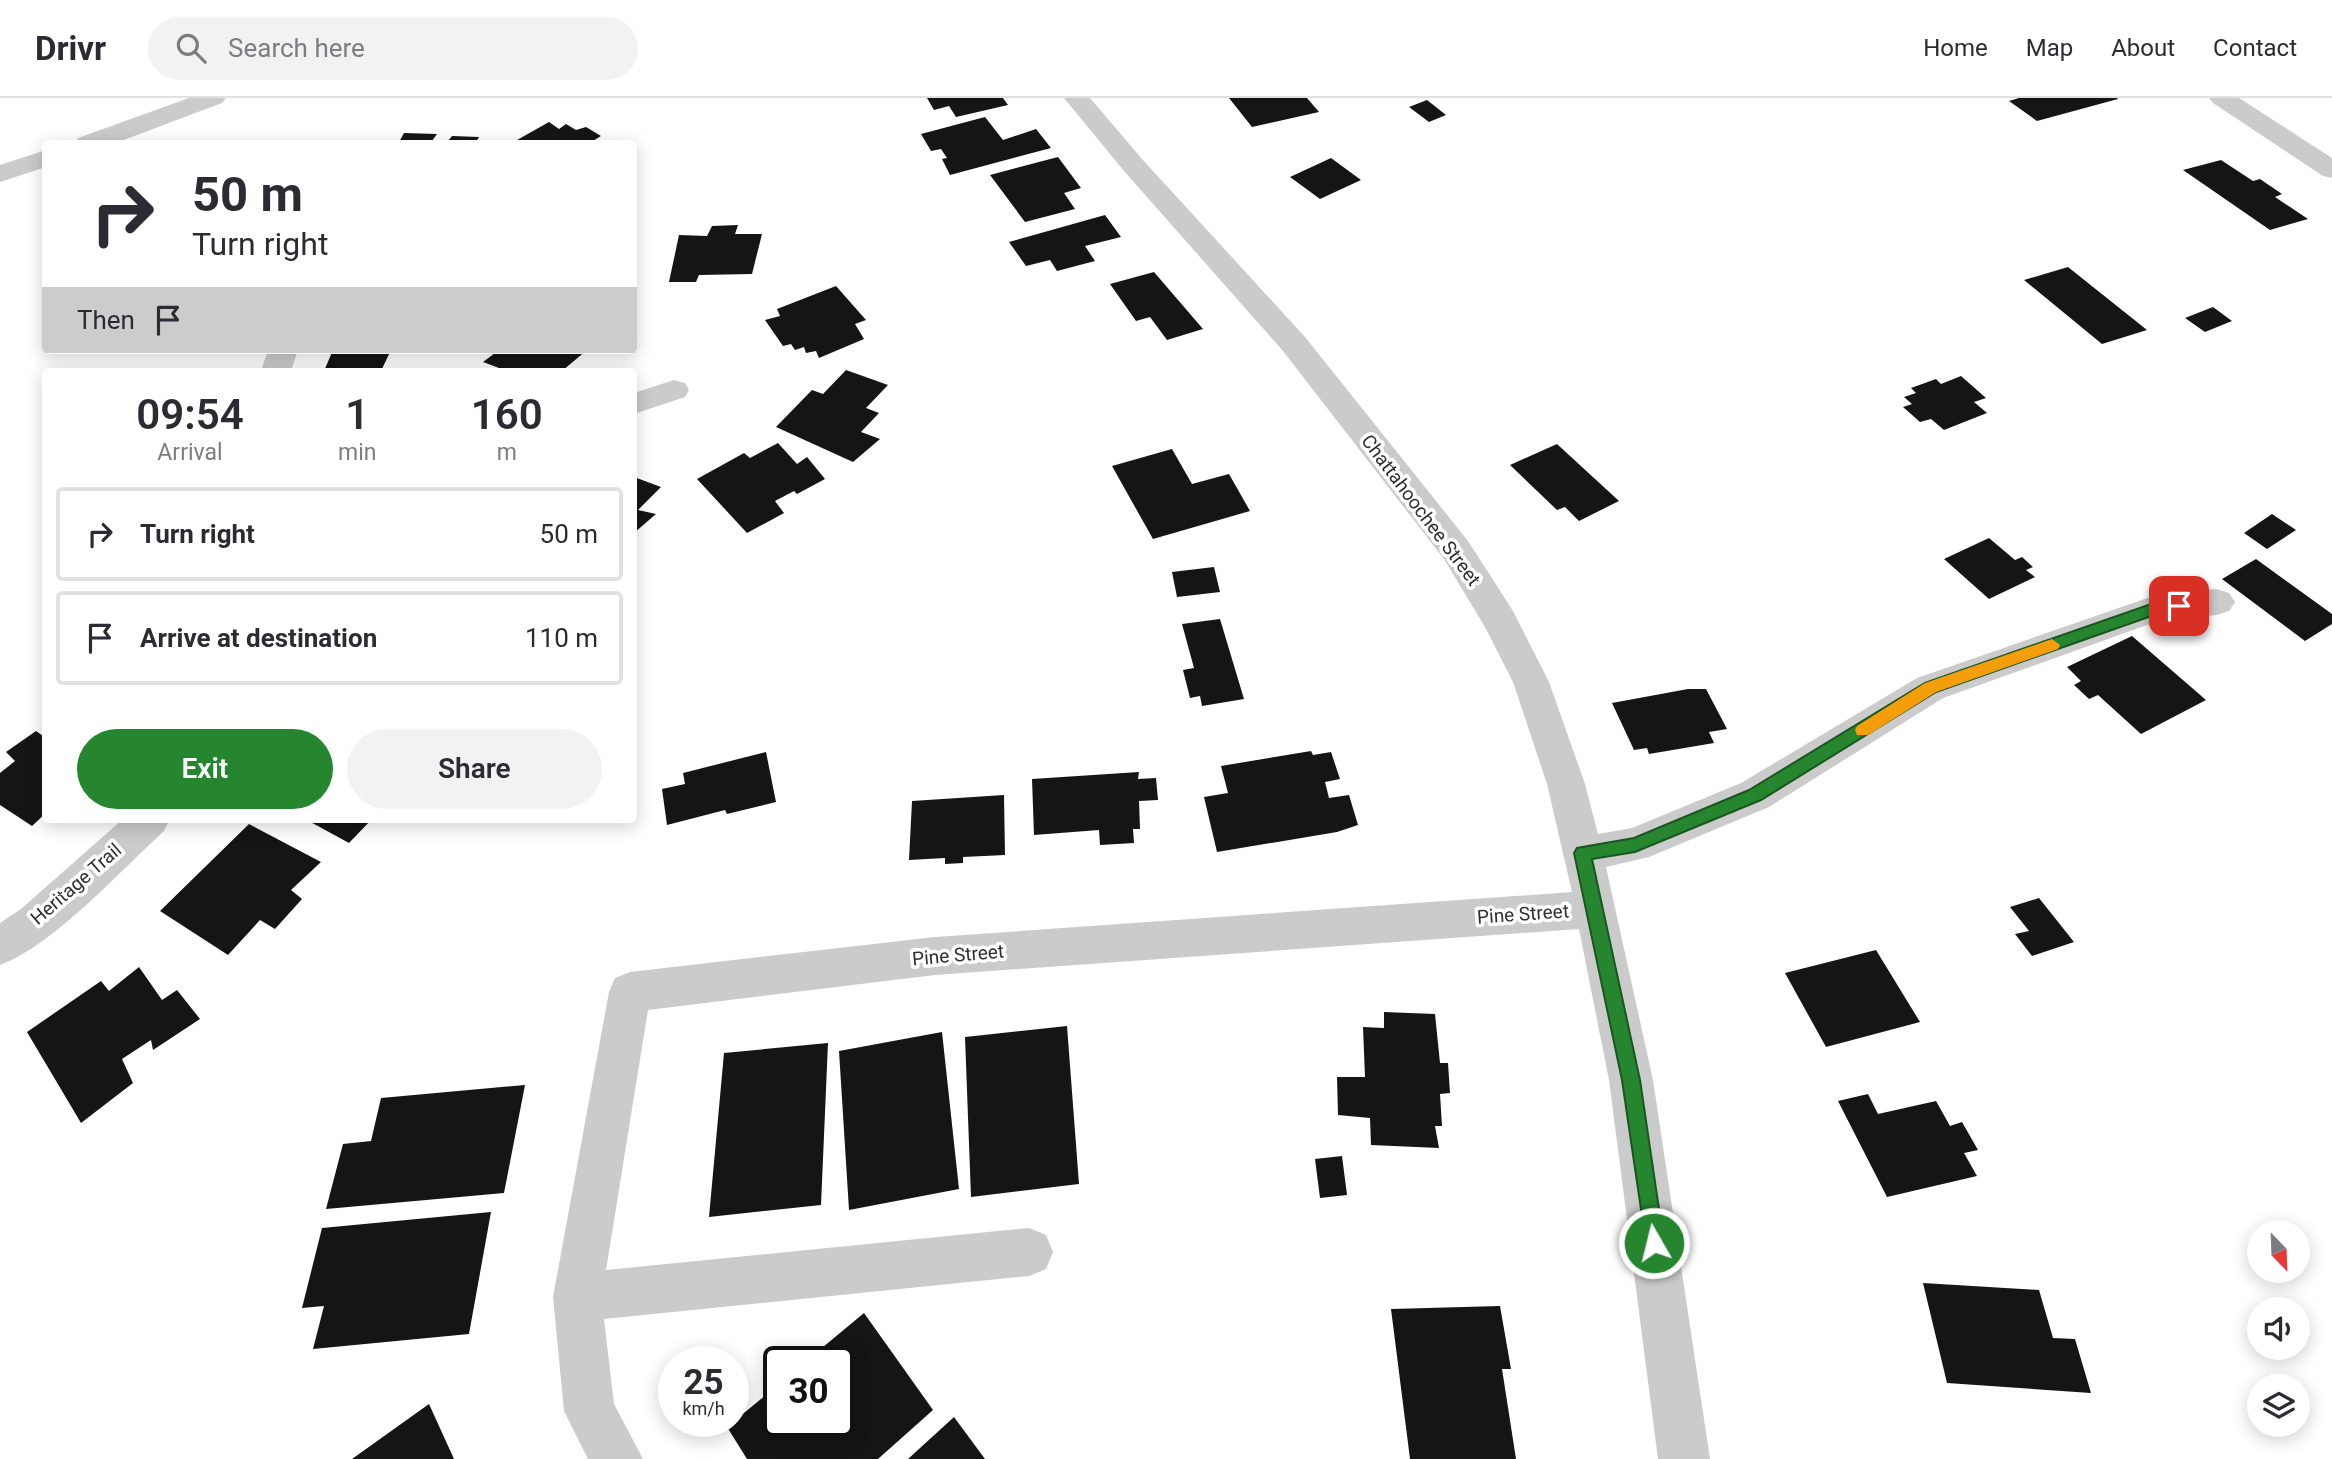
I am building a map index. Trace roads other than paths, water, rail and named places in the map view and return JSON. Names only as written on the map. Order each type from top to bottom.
[{"type":"street","points":[[98,140],[213,98]]},
{"type":"street","name":"Chattahoochee Street","points":[[1077,98],[1133,165],[1294,344],[1456,550],[1500,621],[1531,682],[1566,784],[1596,909],[1631,1080],[1684,1459]]},
{"type":"street","points":[[2221,98],[2332,170]]},
{"type":"street","points":[[0,174],[42,159]]},
{"type":"street","points":[[637,403],[674,390]]},
{"type":"street","points":[[1583,853],[1635,845],[1755,795],[1930,688],[2159,607],[2217,603]]},
{"type":"street","name":"Heritage Trail","points":[[0,946],[36,922],[146,823]]},
{"type":"street","name":"Pine Street","points":[[617,1459],[589,1411],[577,1297],[630,992],[935,956],[1596,909]]},
{"type":"street","points":[[577,1297],[1029,1252]]}]
